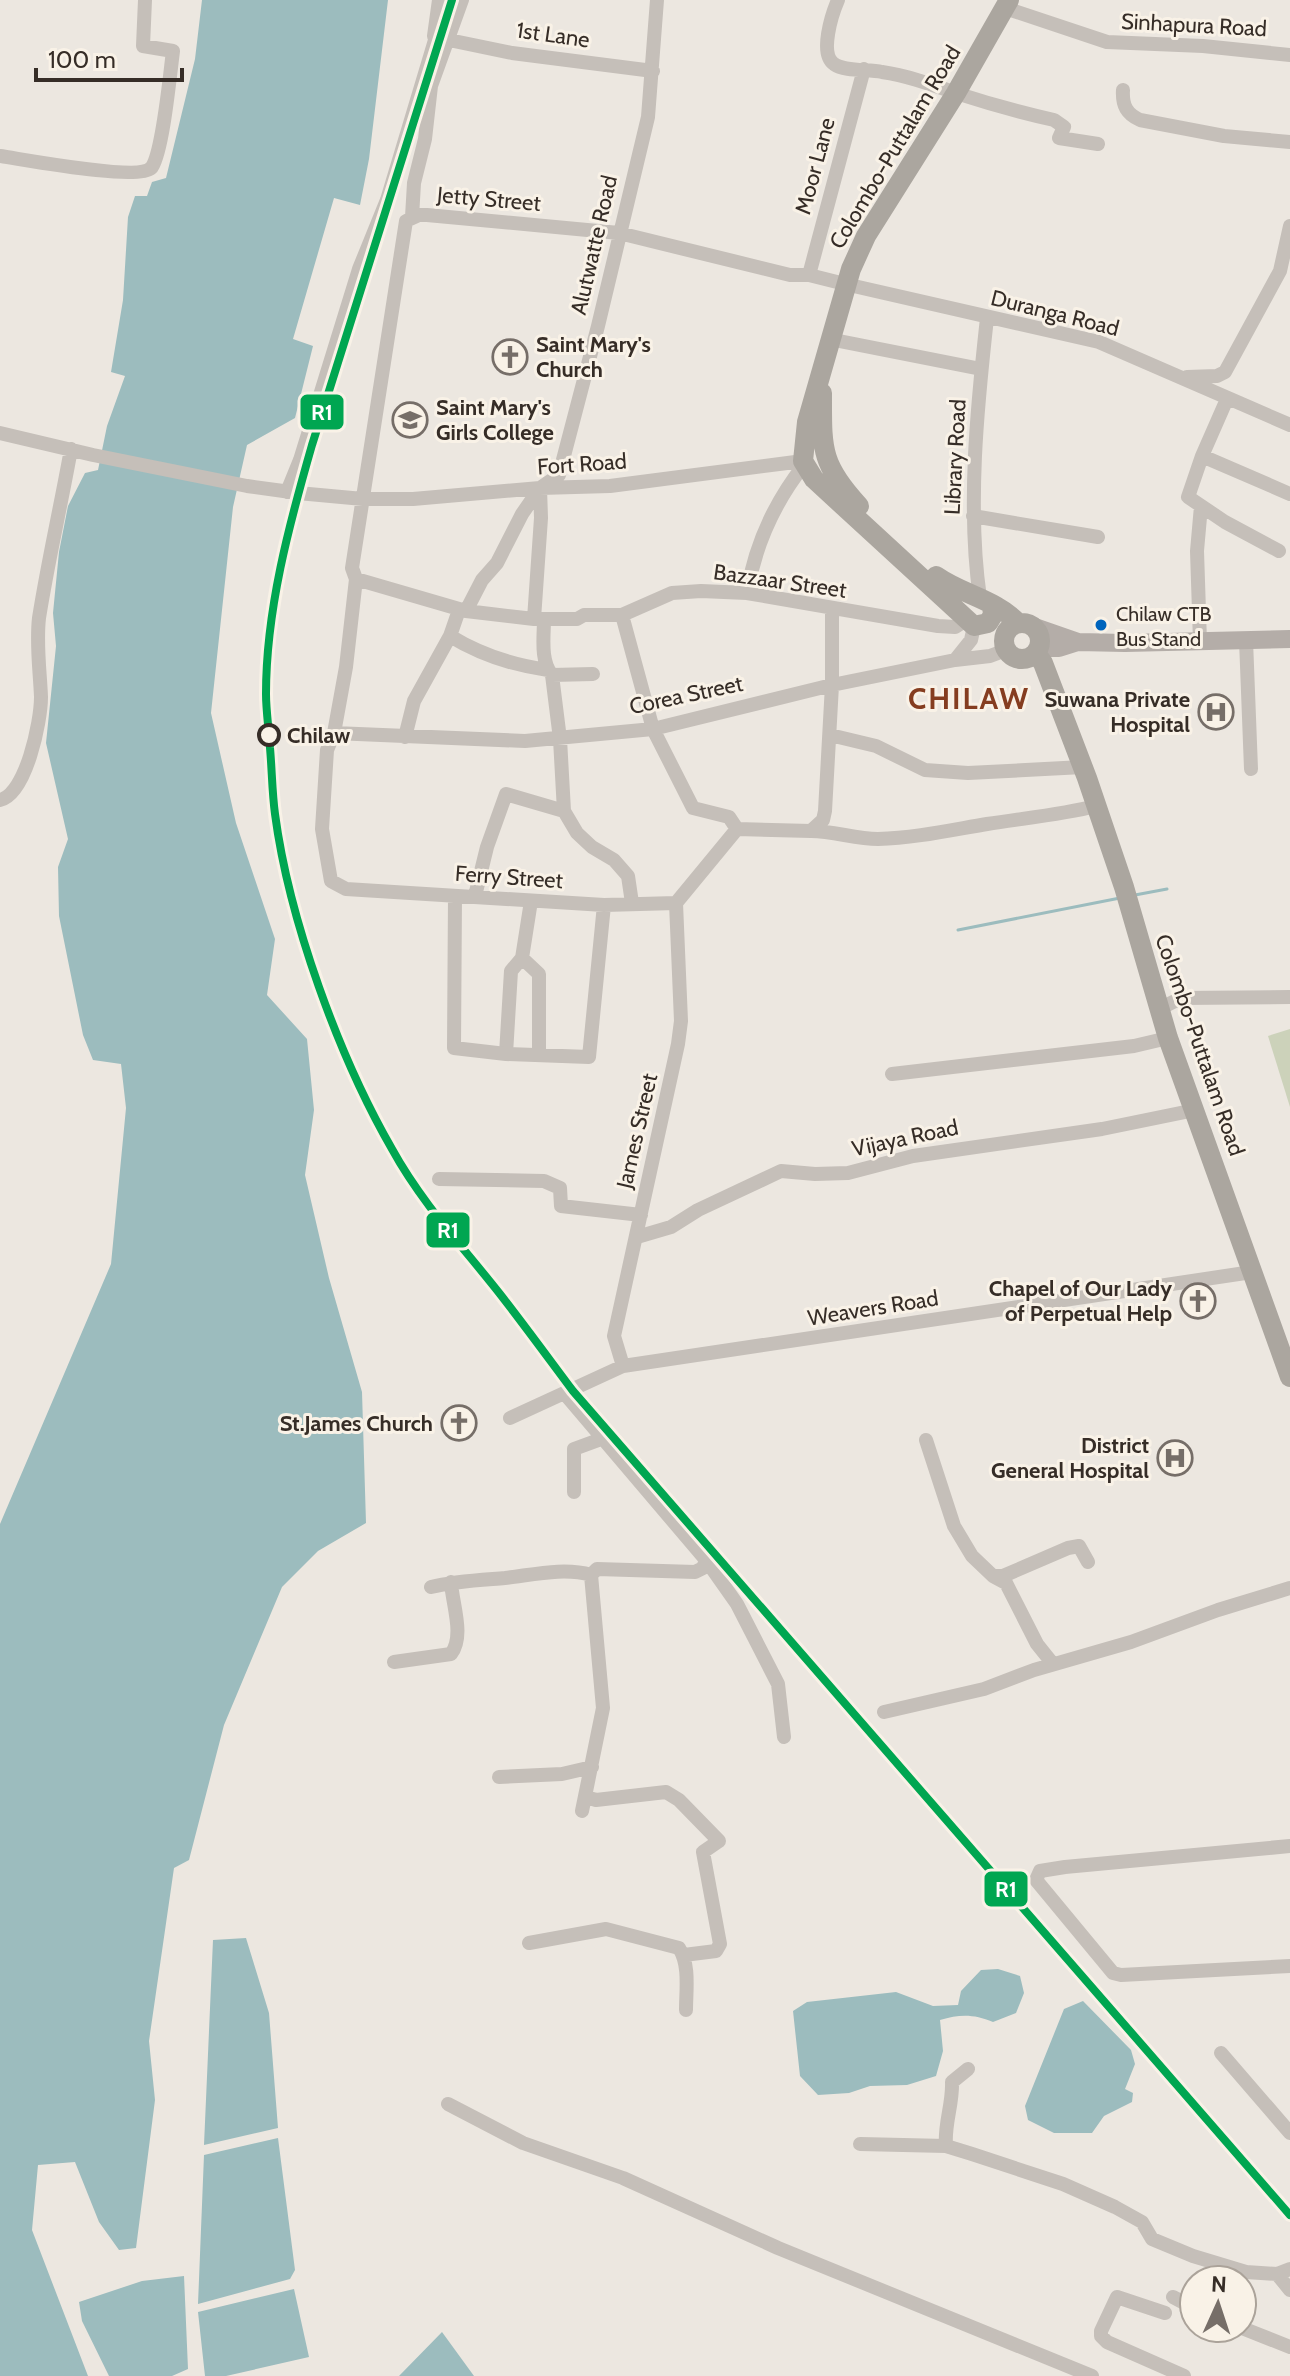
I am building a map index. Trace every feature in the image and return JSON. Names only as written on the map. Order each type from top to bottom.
[{"type":"highway","name":"Colombo-Puttalam Road","points":[[808,459],[807,422],[845,284],[866,236],[956,93],[1007,4]]},
{"type":"highway","points":[[808,459],[844,490],[900,547],[939,578],[1025,624]]},
{"type":"highway","points":[[808,459],[814,479],[951,602],[970,623]]},
{"type":"highway","points":[[970,623],[966,606],[982,601]]},
{"type":"highway","name":"Colombo-Puttalam Road","points":[[1025,624],[1039,633],[1025,652],[1043,663],[1083,767],[1124,887],[1168,1038],[1290,1377]]},
{"type":"highway","points":[[1025,624],[1005,633],[1025,652]]},
{"type":"main road","points":[[1025,624],[1078,642]]},
{"type":"main road","points":[[1025,652],[1078,642],[1290,639]]},
{"type":"street","points":[[0,156],[121,173],[147,171],[152,167],[161,136],[173,51],[143,46],[145,0]]},
{"type":"street","points":[[412,217],[414,183],[425,139],[431,86],[443,42],[439,0]]},
{"type":"street","points":[[287,492],[300,460],[359,269],[443,42],[462,0]]},
{"type":"street","name":"Alutwatte Road","points":[[405,737],[414,701],[462,611],[497,563],[522,514],[540,488],[559,475],[648,117],[657,0]]},
{"type":"street","points":[[838,0],[830,26],[827,55],[833,64],[926,81],[956,93],[1054,120],[1064,127],[1059,138],[1098,144]]},
{"type":"street","name":"Sinhapura Road","points":[[1007,4],[1107,42],[1203,46],[1290,55]]},
{"type":"street","name":"1st Lane","points":[[443,42],[653,71]]},
{"type":"street","name":"Moor Lane","points":[[809,275],[864,69]]},
{"type":"street","points":[[1123,90],[1122,100],[1129,115],[1140,120],[1224,136],[1290,142]]},
{"type":"street","name":"Jetty Street","points":[[363,499],[403,230],[406,221],[412,217],[427,215],[619,233],[790,275],[809,275],[845,284]]},
{"type":"street","points":[[1179,377],[1217,376],[1225,372],[1286,264],[1290,226]]},
{"type":"street","name":"Duranga Road","points":[[845,284],[1099,342],[1290,425]]},
{"type":"street","name":"Library Road","points":[[982,601],[973,516],[987,318]]},
{"type":"street","points":[[829,339],[981,369]]},
{"type":"street","points":[[1227,399],[1188,497],[1225,522],[1279,551]]},
{"type":"street","name":"Fort Road","points":[[0,433],[247,486],[363,499],[427,499],[540,488],[610,486],[808,459]]},
{"type":"street","points":[[0,800],[6,799],[17,789],[35,741],[41,700],[37,657],[39,620],[71,449]]},
{"type":"street","points":[[1202,456],[1290,494]]},
{"type":"street","points":[[747,593],[755,554],[772,511],[781,493],[808,459]]},
{"type":"street","points":[[540,488],[539,619],[560,739],[564,811],[577,833],[592,847],[614,860],[628,876],[632,903]]},
{"type":"street","name":"Ferry Street","points":[[363,499],[352,568],[356,579],[346,667],[334,733],[327,750],[322,829],[331,881],[346,889],[531,901],[604,905],[676,903]]},
{"type":"street","points":[[1200,642],[1197,551],[1201,506]]},
{"type":"street","points":[[973,516],[1098,537]]},
{"type":"street","name":"Bazzaar Street","points":[[356,579],[462,611],[539,619],[622,615],[672,593],[747,593],[832,610],[946,627],[970,623]]},
{"type":"street","points":[[811,831],[823,820],[825,811],[832,685],[832,610]]},
{"type":"street","points":[[622,615],[653,729],[693,808],[729,817],[737,829]]},
{"type":"street","points":[[955,660],[971,640],[970,623]]},
{"type":"street","points":[[450,636],[512,665],[550,672],[593,674]]},
{"type":"street","points":[[1246,640],[1251,769]]},
{"type":"street","name":"Corea Street","points":[[334,733],[525,741],[653,729],[832,685],[955,660],[1025,652]]},
{"type":"street","points":[[830,735],[876,746],[925,770],[992,773],[1083,767]]},
{"type":"street","points":[[475,896],[487,847],[506,794],[564,811]]},
{"type":"street","points":[[737,829],[834,831],[875,839],[930,835],[1058,816],[1096,806]]},
{"type":"street","points":[[676,903],[737,829]]},
{"type":"street","points":[[455,896],[454,1048],[506,1054],[589,1057],[604,905]]},
{"type":"street","points":[[506,1054],[511,971],[522,958],[531,901]]},
{"type":"street","name":"James Street","points":[[623,1366],[614,1336],[680,1032],[676,903]]},
{"type":"street","points":[[522,958],[539,974],[539,1055]]},
{"type":"street","points":[[1159,1009],[1181,998],[1290,997]]},
{"type":"street","points":[[892,1074],[1134,1046],[1168,1038]]},
{"type":"street","name":"Vijaya Road","points":[[637,1237],[671,1227],[698,1210],[781,1171],[848,1173],[913,1156],[1102,1129],[1195,1110]]},
{"type":"street","points":[[439,1179],[544,1181],[560,1188],[561,1206],[641,1215]]},
{"type":"street","name":"Weavers Road","points":[[510,1418],[623,1366],[1252,1272]]},
{"type":"street","points":[[565,1394],[706,1560],[737,1604],[778,1684],[784,1737]]},
{"type":"street","points":[[574,1492],[574,1449],[604,1438]]},
{"type":"street","points":[[926,1440],[954,1526],[972,1556],[993,1576],[1006,1583],[1037,1644],[1053,1664]]},
{"type":"street","points":[[993,1576],[1003,1576],[1079,1546],[1088,1562]]},
{"type":"street","points":[[591,1575],[597,1569],[695,1572],[703,1568],[706,1560]]},
{"type":"street","points":[[431,1587],[451,1582],[579,1571],[591,1575]]},
{"type":"street","points":[[591,1575],[603,1708],[584,1804],[666,1792],[679,1800],[719,1841],[703,1852],[720,1944],[716,1951],[684,1955]]},
{"type":"street","points":[[394,1662],[451,1654],[456,1647],[458,1633],[451,1582]]},
{"type":"street","points":[[884,1712],[984,1689],[1290,1588]]},
{"type":"street","points":[[499,1777],[562,1774],[592,1767]]},
{"type":"street","points":[[1290,1846],[1065,1867],[1040,1871],[1036,1880],[1113,1973],[1290,1966]]},
{"type":"street","points":[[529,1943],[606,1929],[679,1948],[684,1955],[686,2010]]},
{"type":"street","points":[[1221,2053],[1290,2133]]},
{"type":"street","points":[[946,2146],[945,2131],[953,2101],[952,2082],[968,2069]]},
{"type":"street","points":[[448,2104],[523,2143],[623,2178],[778,2248],[1092,2376]]},
{"type":"street","points":[[860,2144],[946,2146],[1063,2184],[1115,2207],[1142,2222],[1152,2239],[1193,2256],[1246,2272],[1283,2272],[1290,2290]]},
{"type":"street","points":[[1165,2313],[1117,2297],[1101,2336],[1107,2342],[1184,2376]]},
{"type":"street","points":[[1173,2297],[1178,2300]]},
{"type":"street","points":[[1258,2334],[1290,2347]]},
{"type":"green space","points":[[1290,1029],[1290,1107],[1268,1036]]},
{"type":"water","points":[[202,0],[388,0],[369,159],[360,205],[334,198],[293,339],[313,346],[295,418],[247,445],[233,507],[211,713],[236,823],[275,939],[267,995],[307,1039],[314,1110],[305,1175],[329,1278],[362,1392],[366,1523],[318,1551],[282,1587],[224,1725],[189,1860],[174,1868],[149,2041],[155,2100],[136,2248],[119,2250],[99,2222],[75,2162],[38,2165],[32,2230],[88,2376],[0,2376],[0,1524],[111,1264],[126,1108],[121,1064],[93,1060],[83,1035],[59,916],[58,867],[68,839],[46,743],[56,646],[53,613],[59,552],[68,506],[85,473],[98,470],[107,426],[125,376],[111,372],[123,300],[128,217],[135,196],[147,196],[152,182],[166,178],[195,59]]},
{"type":"water","points":[[246,1938],[269,2013],[278,2128],[204,2145],[213,1940]]},
{"type":"water","points":[[998,1969],[1020,1976],[1024,1993],[1016,2013],[993,2022],[967,2016],[940,2020],[943,2051],[936,2076],[907,2085],[870,2086],[849,2093],[818,2095],[800,2076],[793,2011],[807,2002],[896,1992],[933,2006],[958,2005],[961,1991],[981,1970]]},
{"type":"water","points":[[1083,2001],[1131,2050],[1135,2064],[1125,2089],[1133,2093],[1132,2102],[1104,2116],[1092,2133],[1054,2133],[1028,2120],[1025,2106],[1064,2009]]},
{"type":"water","points":[[278,2138],[295,2270],[290,2279],[198,2304],[204,2155]]},
{"type":"water","points":[[184,2276],[188,2369],[172,2376],[109,2376],[82,2321],[79,2302],[142,2281]]},
{"type":"water","points":[[294,2289],[309,2357],[226,2376],[205,2376],[198,2312]]},
{"type":"water","points":[[442,2332],[474,2376],[399,2376]]},
{"type":"waterway","points":[[1135,895],[1167,889]]},
{"type":"waterway","points":[[958,930],[1120,898]]},
{"type":"transit line","name":"R1","points":[[452,0],[312,445],[287,537],[270,631],[266,700],[275,814],[304,942],[335,1031],[372,1113],[403,1169],[573,1391],[1290,2215]]},
{"type":"place","name":"Saint Mary's Church","points":[[510,357]]},
{"type":"place","name":"Saint Mary's Girls College","points":[[410,420]]},
{"type":"place","name":"Chilaw CTB Bus Stand","points":[[1101,625]]},
{"type":"place","name":"Suwana Private Hospital","points":[[1216,712]]},
{"type":"place","name":"Chilaw","points":[[269,735]]},
{"type":"place","name":"Chapel of Our Lady of Perpetual Help","points":[[1198,1301]]},
{"type":"place","name":"St.James Church","points":[[459,1423]]},
{"type":"place","name":"District General Hospital","points":[[1175,1458]]},
{"type":"district","name":"CHILAW","points":[[969,698]]}]
